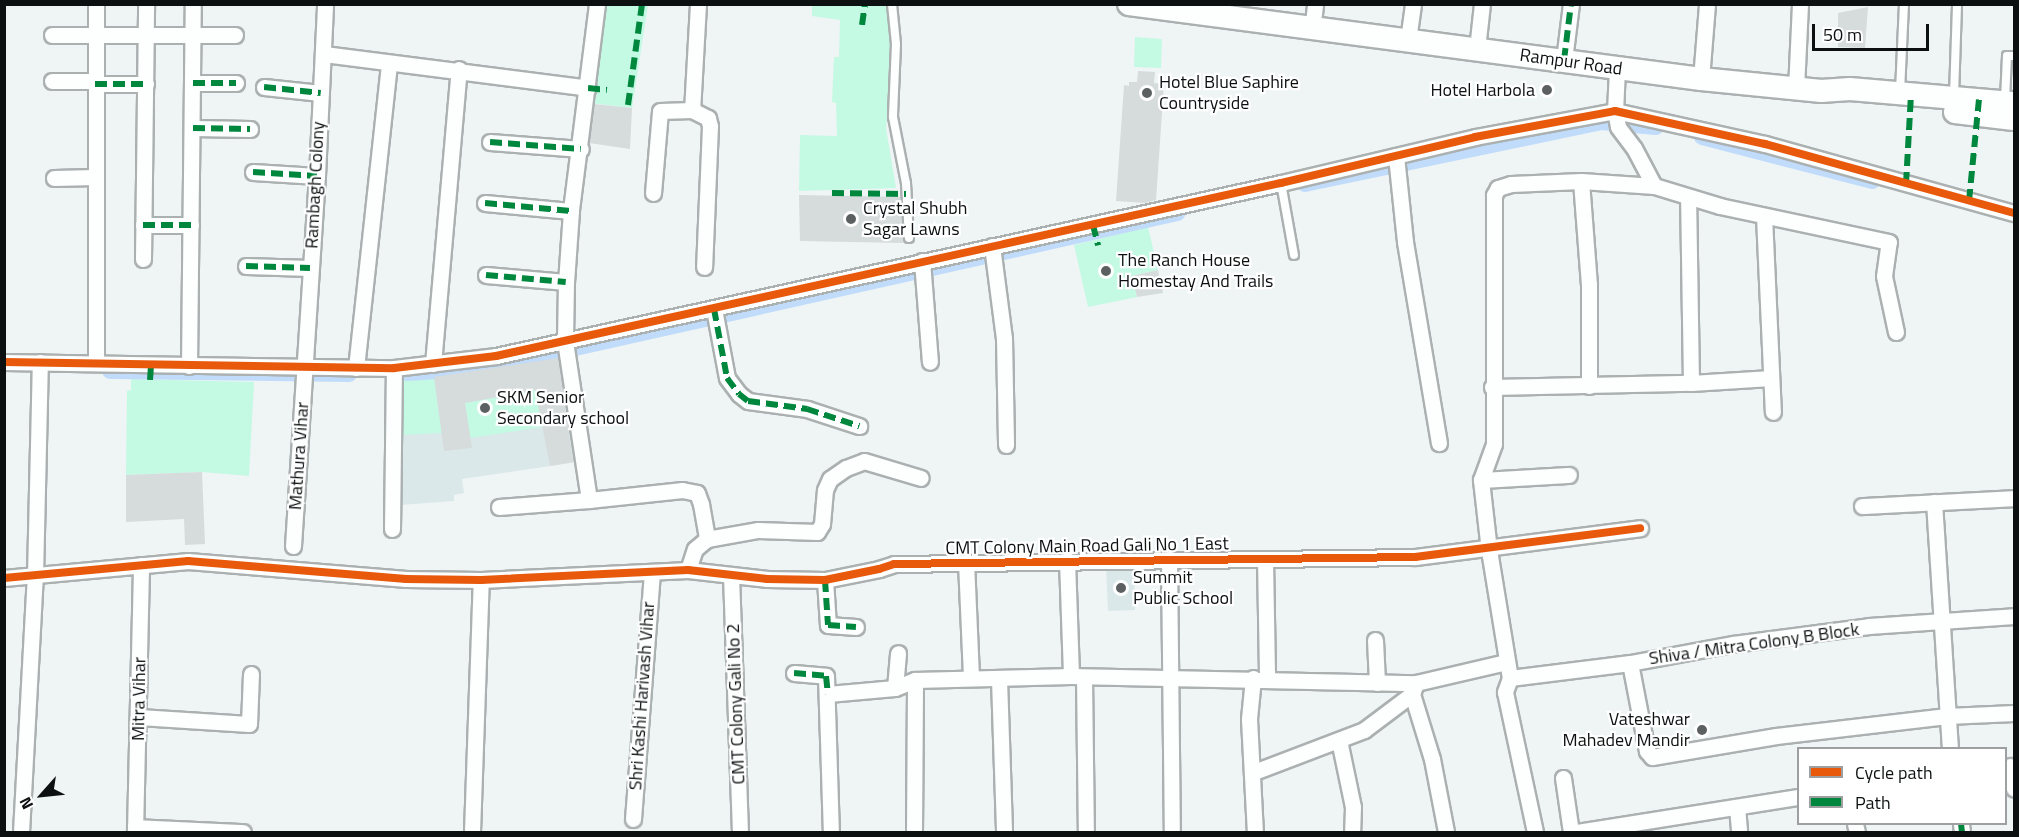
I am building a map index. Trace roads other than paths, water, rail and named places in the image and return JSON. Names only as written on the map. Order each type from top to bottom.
[{"type":"main road","name":"Rampur Road","points":[[1129,4],[1238,15],[1312,30],[1408,40],[1701,79],[1821,91],[1850,89],[1954,98],[2011,108]]},
{"type":"main road","points":[[1821,91],[1842,101],[2011,108]]},
{"type":"street","points":[[96,4],[96,361]]},
{"type":"street","points":[[142,258],[146,4]]},
{"type":"street","points":[[189,366],[193,4]]},
{"type":"street","name":"Rambagh Colony","points":[[304,373],[324,54],[325,4]]},
{"type":"street","points":[[589,500],[566,347],[566,282],[571,211],[581,149],[597,4]]},
{"type":"street","points":[[692,110],[699,4]]},
{"type":"street","points":[[1312,30],[1315,4]]},
{"type":"street","points":[[1408,40],[1413,4]]},
{"type":"street","points":[[1477,49],[1482,4]]},
{"type":"street","points":[[1564,60],[1571,4]]},
{"type":"street","points":[[1701,79],[1707,4]]},
{"type":"street","points":[[1796,89],[1800,4]]},
{"type":"street","points":[[52,35],[235,35]]},
{"type":"street","points":[[324,54],[459,69],[588,88]]},
{"type":"street","points":[[356,368],[389,63]]},
{"type":"street","points":[[434,364],[459,69]]},
{"type":"street","points":[[1617,69],[1616,118],[1654,186]]},
{"type":"street","points":[[52,81],[146,84]]},
{"type":"street","points":[[193,83],[236,83]]},
{"type":"street","points":[[264,87],[321,93]]},
{"type":"street","points":[[653,194],[660,111],[692,110],[708,118],[710,126],[704,267]]},
{"type":"street","points":[[4,362],[39,368],[96,361],[304,373],[356,368],[394,373],[434,364],[566,347],[1397,163],[1574,117],[1616,118],[1765,144],[2014,213]]},
{"type":"street","points":[[193,128],[250,129]]},
{"type":"street","points":[[490,142],[581,149]]},
{"type":"street","points":[[1397,163],[1404,242],[1439,443]]},
{"type":"street","points":[[253,172],[317,176]]},
{"type":"street","points":[[54,178],[95,177]]},
{"type":"street","points":[[1581,181],[1589,284],[1589,386]]},
{"type":"street","points":[[1534,832],[1505,692],[1510,678],[1489,550],[1481,480],[1494,444],[1492,387],[1494,195],[1498,188],[1511,183],[1581,181],[1654,186],[1688,198],[1889,242],[1884,276],[1896,332]]},
{"type":"street","points":[[1688,198],[1691,383]]},
{"type":"street","points":[[485,203],[571,211]]},
{"type":"street","points":[[1764,216],[1773,412]]},
{"type":"street","points":[[143,225],[191,225]]},
{"type":"street","points":[[993,252],[1004,338],[1006,445]]},
{"type":"street","points":[[246,266],[310,268]]},
{"type":"street","points":[[923,267],[930,362]]},
{"type":"street","points":[[486,275],[566,282]]},
{"type":"street","points":[[715,313],[727,378],[748,401],[807,409],[859,426]]},
{"type":"street","points":[[21,832],[35,577],[39,368]]},
{"type":"street","name":"Mathura Vihar","points":[[293,546],[304,373]]},
{"type":"street","points":[[392,529],[394,373]]},
{"type":"street","points":[[1492,387],[1691,383],[1771,378]]},
{"type":"street","points":[[688,570],[696,549],[707,539],[758,530],[817,532],[822,524],[825,490],[830,479],[834,473],[864,461],[921,478]]},
{"type":"street","points":[[1481,480],[1569,475]]},
{"type":"street","points":[[499,507],[682,490],[696,493],[701,504],[707,539]]},
{"type":"street","points":[[1862,506],[2014,498]]},
{"type":"street","points":[[1934,502],[1950,747]]},
{"type":"street","name":"CMT Colony Main Road Gali No 1 East","points":[[4,578],[35,577],[188,561],[406,579],[481,580],[688,570],[731,575],[825,580],[894,564],[1415,557],[1489,550],[1640,528]]},
{"type":"street","points":[[1169,559],[1172,832]]},
{"type":"street","points":[[1067,560],[1078,677],[1086,832]]},
{"type":"street","points":[[1255,832],[1254,772],[1249,719],[1260,678],[1264,560]]},
{"type":"street","points":[[966,562],[971,678]]},
{"type":"street","name":"Mitra Vihar","points":[[135,830],[141,565]]},
{"type":"street","name":"Shri Kashi Harivash Vihar","points":[[633,819],[652,573]]},
{"type":"street","name":"CMT Colony Gali No 2","points":[[731,575],[740,832]]},
{"type":"street","points":[[472,832],[481,580]]},
{"type":"street","points":[[825,580],[828,625],[856,627]]},
{"type":"street","name":"Shiva / Mitra Colony B Block","points":[[1510,678],[1630,663],[1733,644],[1940,620],[2014,616]]},
{"type":"street","points":[[1375,640],[1377,683]]},
{"type":"street","points":[[895,688],[898,653]]},
{"type":"street","points":[[828,694],[895,688],[915,680],[971,678],[1260,678],[1377,683],[1414,688],[1506,662]]},
{"type":"street","points":[[1630,663],[1647,751],[1652,757],[1776,736],[1947,716],[2014,713]]},
{"type":"street","points":[[794,673],[826,676],[831,832]]},
{"type":"street","points":[[139,717],[249,724],[251,674]]},
{"type":"street","points":[[999,679],[1004,832]]},
{"type":"street","points":[[914,832],[915,680]]},
{"type":"street","points":[[1254,772],[1364,730],[1414,688]]},
{"type":"street","points":[[1414,688],[1432,759],[1446,832]]},
{"type":"street","points":[[1339,740],[1353,807],[1352,832]]},
{"type":"street","points":[[2010,766],[2014,789]]},
{"type":"street","points":[[1563,778],[1571,832]]},
{"type":"street","points":[[1577,832],[1624,829],[1797,797]]},
{"type":"street","points":[[1737,807],[1739,832]]},
{"type":"street","points":[[135,830],[243,832]]},
{"type":"lane","points":[[892,4],[896,44],[893,117],[906,183],[909,238]]},
{"type":"lane","points":[[1900,93],[1904,4]]},
{"type":"lane","points":[[1954,98],[1957,4]]},
{"type":"lane","points":[[2011,108],[2007,56],[2014,56]]},
{"type":"lane","points":[[1282,187],[1294,255]]},
{"type":"waterway","points":[[1305,184],[1601,122],[1656,127]]},
{"type":"waterway","points":[[1702,137],[1872,181]]},
{"type":"waterway","points":[[407,373],[452,370],[553,353],[1178,213]]},
{"type":"waterway","points":[[110,371],[349,374]]},
{"type":"place","name":"Hotel Harbola","points":[[1547,90]]},
{"type":"place","name":"Hotel Blue Saphire Countryside","points":[[1147,93]]},
{"type":"place","name":"Crystal Shubh Sagar Lawns","points":[[851,219]]},
{"type":"place","name":"The Ranch House Homestay And Trails","points":[[1106,271]]},
{"type":"place","name":"SKM Senior Secondary school","points":[[485,408]]},
{"type":"place","name":"Summit Public School","points":[[1121,588]]},
{"type":"place","name":"Vateshwar Mahadev Mandir","points":[[1702,730]]}]
